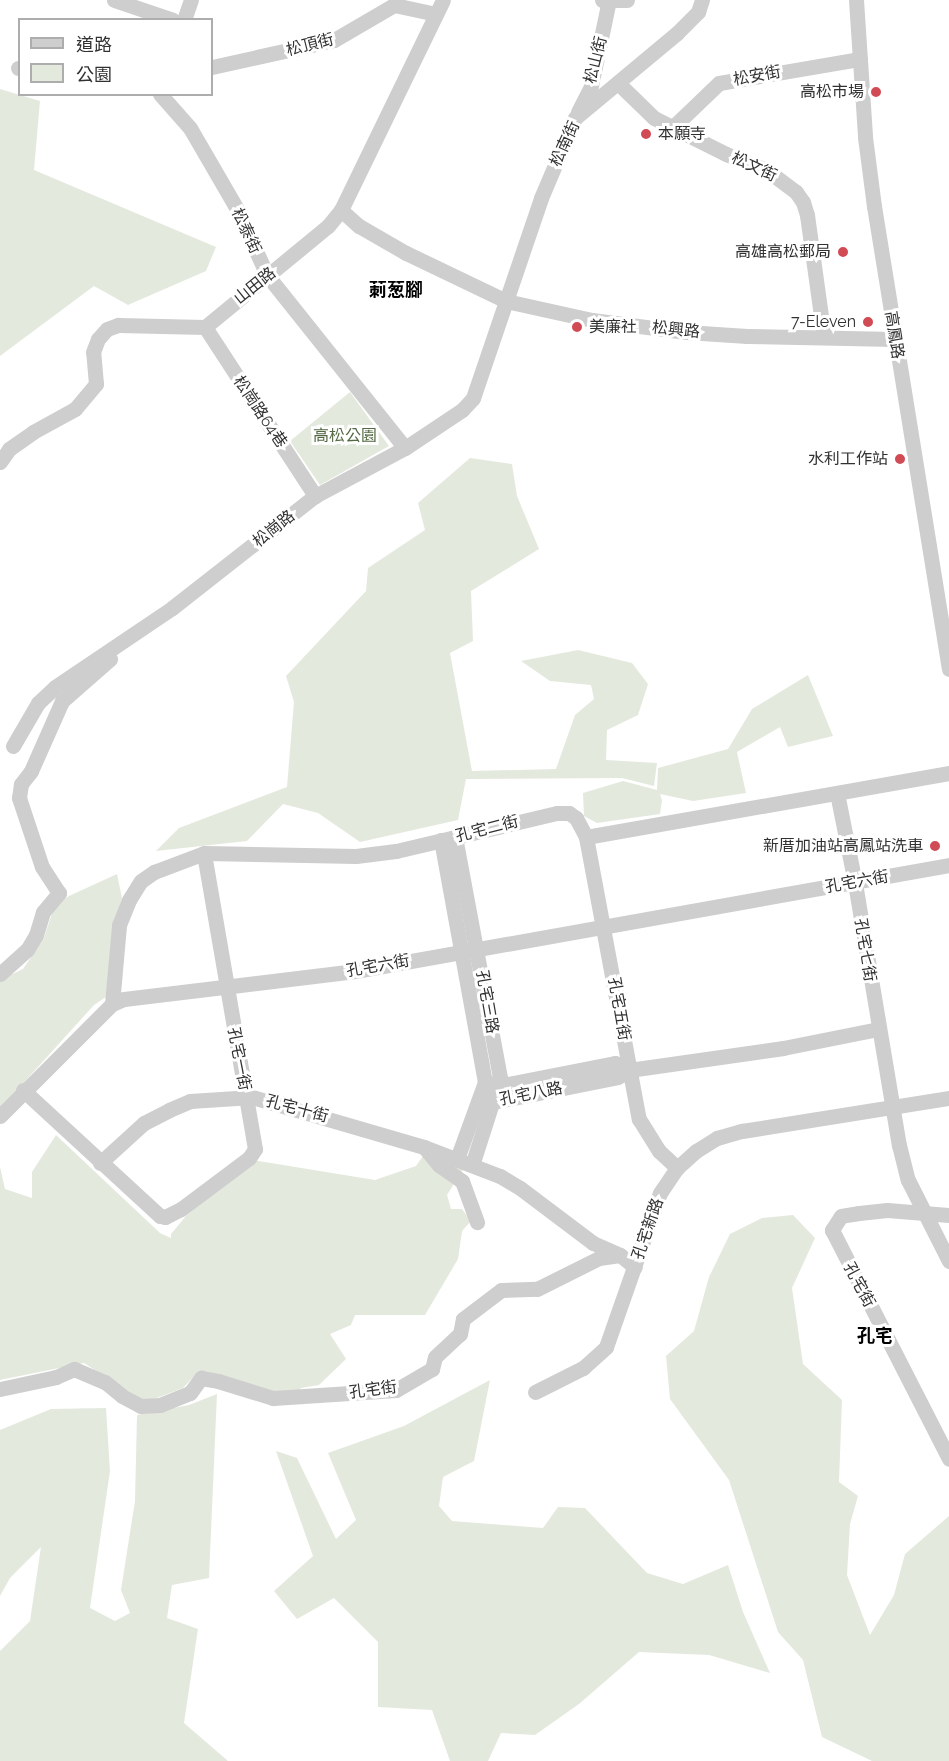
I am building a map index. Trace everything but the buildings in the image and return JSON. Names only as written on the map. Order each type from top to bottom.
[{"type":"street","points":[[114,0],[167,18]]},
{"type":"street","points":[[185,18],[190,0]]},
{"type":"street","points":[[607,1],[627,0]]},
{"type":"street","name":"松南街","points":[[506,301],[542,198],[575,118],[677,33],[698,12],[702,0]]},
{"type":"street","name":"高鳳路","points":[[856,0],[867,149],[894,339],[949,669]]},
{"type":"street","name":"松山街","points":[[575,118],[591,86],[607,1]]},
{"type":"street","name":"松頂街","points":[[213,67],[334,40],[394,5],[439,7]]},
{"type":"street","name":"山田路","points":[[205,327],[267,275],[315,239],[341,210],[411,70],[439,7]]},
{"type":"street","name":"松安街","points":[[672,128],[720,83],[860,59]]},
{"type":"street","name":"松文街","points":[[618,84],[654,118],[768,171],[784,182],[803,201],[824,337]]},
{"type":"street","name":"松泰街","points":[[162,96],[190,128],[237,209],[267,275],[405,448]]},
{"type":"street","name":"松興路","points":[[341,210],[359,226],[406,253],[506,301],[592,320],[686,332],[894,339]]},
{"type":"street","name":"松崗路","points":[[13,746],[38,703],[55,687],[224,569],[315,496],[405,448],[462,410],[473,398],[506,301]]},
{"type":"street","points":[[0,462],[9,449],[33,432],[75,409],[96,384],[93,352],[98,339],[107,329],[118,325],[205,327]]},
{"type":"street","name":"松崗路64巷","points":[[205,327],[315,496]]},
{"type":"street","points":[[0,974],[27,950],[36,935],[43,912],[59,893],[39,858],[19,798],[21,784],[31,771],[62,701],[110,659],[124,639]]},
{"type":"street","points":[[586,837],[949,773]]},
{"type":"street","name":"孔宅七街","points":[[837,793],[855,882],[892,1107]]},
{"type":"street","name":"孔宅二街","points":[[112,1004],[119,925],[129,900],[141,881],[154,872],[204,853],[356,856],[396,851],[557,813],[569,813],[576,818],[586,837]]},
{"type":"street","name":"孔宅五街","points":[[586,837],[598,911],[604,927],[639,1119],[659,1151],[676,1168]]},
{"type":"street","name":"孔宅三路","points":[[448,839],[478,949],[501,1078],[491,1084],[465,1162]]},
{"type":"street","name":"孔宅三路","points":[[448,839],[462,952],[493,1102],[465,1162]]},
{"type":"street","name":"孔宅一街","points":[[100,1163],[160,1216],[165,1217],[181,1209],[249,1158],[255,1149],[204,853]]},
{"type":"street","name":"孔宅六街","points":[[112,1004],[124,999],[355,971],[949,865]]},
{"type":"street","points":[[0,1116],[23,1090],[112,1004]]},
{"type":"street","name":"孔宅八路","points":[[493,1102],[618,1077],[629,1070],[771,1050],[878,1029]]},
{"type":"street","name":"孔宅八路","points":[[491,1084],[615,1063],[629,1070]]},
{"type":"street","points":[[23,1090],[100,1163]]},
{"type":"street","name":"孔宅十街","points":[[100,1163],[144,1123],[169,1110],[190,1101],[246,1097],[305,1111],[424,1147],[465,1162],[520,1188],[593,1243],[620,1255]]},
{"type":"street","name":"孔宅新路","points":[[535,1392],[583,1368],[606,1347],[660,1193],[676,1168],[696,1151],[717,1138],[742,1131],[949,1098]]},
{"type":"street","points":[[892,1107],[908,1180],[949,1262]]},
{"type":"street","points":[[424,1147],[439,1165],[462,1181],[477,1222]]},
{"type":"street","name":"孔宅街","points":[[949,1215],[922,1211],[887,1210],[841,1216],[832,1230],[949,1459]]},
{"type":"street","points":[[620,1255],[635,1267]]},
{"type":"street","name":"孔宅街","points":[[0,1389],[56,1377],[74,1369],[105,1382],[122,1396],[141,1406],[160,1405],[190,1393],[201,1378],[273,1398],[396,1390],[432,1369],[435,1357],[460,1334],[462,1319],[501,1290],[537,1289],[599,1258],[620,1255]]},
{"type":"green space","points":[[0,89],[40,101],[34,170],[216,247],[206,271],[128,305],[94,286],[0,356]]},
{"type":"green space","name":"高松公園","points":[[350,392],[389,446],[320,485],[290,441]]},
{"type":"green space","points":[[470,458],[512,464],[517,496],[539,549],[471,591],[473,641],[450,653],[472,771],[556,769],[575,715],[594,699],[591,685],[550,681],[521,661],[578,650],[632,663],[648,684],[638,715],[607,730],[606,760],[657,763],[654,786],[622,778],[466,779],[458,820],[360,842],[318,813],[283,804],[247,841],[156,851],[179,828],[287,787],[294,702],[286,676],[366,591],[368,568],[425,530],[418,503]]},
{"type":"green space","points":[[808,675],[833,736],[788,747],[780,727],[737,752],[746,793],[693,801],[660,794],[662,800],[660,814],[597,823],[584,816],[583,793],[623,781],[657,790],[658,768],[728,749],[752,709]]},
{"type":"green space","points":[[117,874],[123,903],[106,997],[94,1005],[0,1109],[0,980],[23,969],[44,938],[54,907],[69,896]]},
{"type":"green space","points":[[56,1135],[160,1233],[171,1238],[171,1234],[186,1216],[252,1160],[375,1180],[416,1166],[425,1153],[464,1168],[447,1195],[451,1209],[462,1209],[471,1221],[462,1231],[458,1259],[425,1315],[355,1315],[351,1325],[330,1334],[346,1359],[319,1385],[301,1388],[296,1394],[265,1397],[195,1375],[183,1388],[149,1401],[137,1397],[84,1363],[0,1380],[0,1167],[5,1189],[32,1198],[32,1172]]},
{"type":"green space","points":[[793,1215],[815,1238],[792,1288],[803,1364],[842,1400],[839,1482],[858,1496],[850,1524],[847,1575],[870,1635],[894,1595],[905,1554],[949,1516],[949,1761],[872,1761],[822,1737],[803,1660],[778,1632],[729,1480],[670,1399],[666,1356],[694,1331],[709,1277],[730,1234],[762,1218]]},
{"type":"green space","points":[[490,1380],[474,1461],[443,1477],[439,1506],[452,1521],[543,1528],[558,1507],[585,1508],[647,1573],[683,1584],[728,1565],[743,1612],[770,1673],[709,1655],[639,1652],[579,1704],[535,1735],[501,1733],[488,1761],[450,1761],[432,1710],[378,1707],[378,1642],[334,1598],[297,1619],[274,1591],[313,1556],[276,1451],[297,1458],[336,1539],[356,1520],[328,1453],[404,1426]]},
{"type":"green space","points":[[217,1394],[209,1578],[172,1585],[167,1618],[198,1629],[184,1723],[228,1761],[0,1761],[0,1651],[30,1621],[41,1547],[10,1578],[0,1596],[0,1430],[51,1409],[106,1408],[110,1471],[90,1608],[115,1621],[130,1613],[121,1590],[135,1501],[137,1415],[189,1405]]},
{"type":"place","name":"高松市場","points":[[876,92]]},
{"type":"place","name":"本願寺","points":[[646,134]]},
{"type":"place","name":"高雄高松郵局","points":[[843,252]]},
{"type":"place","name":"7-Eleven","points":[[868,322]]},
{"type":"place","name":"美廉社","points":[[577,327]]},
{"type":"place","name":"水利工作站","points":[[900,459]]},
{"type":"place","name":"新厝加油站高鳳站洗車","points":[[935,846]]},
{"type":"district","name":"莿葱腳","points":[[396,290]]},
{"type":"district","name":"孔宅","points":[[875,1336]]}]
